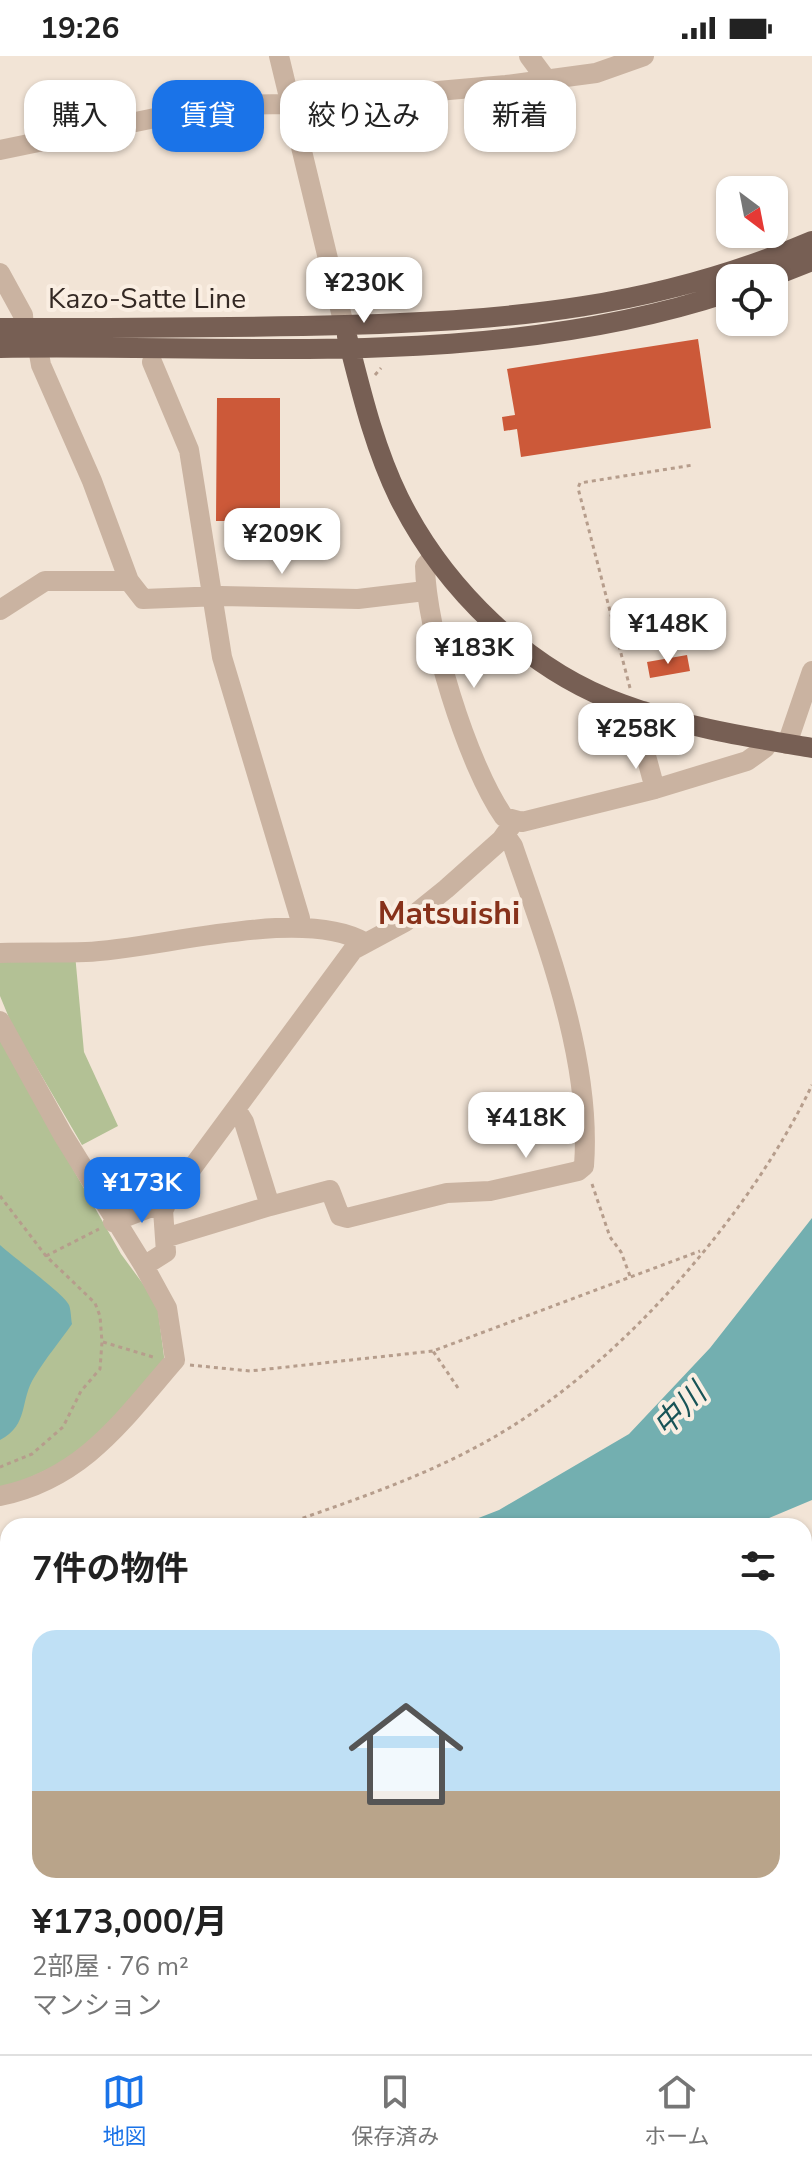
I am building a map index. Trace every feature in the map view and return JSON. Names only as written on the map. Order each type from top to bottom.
[{"type":"main road","name":"Kazo-Satte Line","points":[[0,328],[438,323],[593,307],[710,279],[812,241]]},
{"type":"main road","points":[[788,270],[812,261]]},
{"type":"main road","name":"Kazo-Satte Line","points":[[0,348],[350,348],[497,341],[567,332],[680,309],[716,297]]},
{"type":"main road","points":[[344,325],[366,411],[386,469],[410,518],[434,556],[481,611],[509,637],[576,683],[698,726],[812,748]]},
{"type":"street","points":[[279,56],[284,80]]},
{"type":"street","points":[[529,56],[546,79]]},
{"type":"street","points":[[448,89],[596,73],[644,56]]},
{"type":"street","points":[[0,150],[218,105],[280,104]]},
{"type":"street","points":[[302,152],[344,325]]},
{"type":"street","points":[[0,273],[23,315],[24,328]]},
{"type":"street","points":[[38,348],[41,365],[92,481],[129,581],[143,599],[358,599],[425,591]]},
{"type":"street","points":[[152,362],[189,450],[222,657],[300,918],[300,927]]},
{"type":"street","points":[[165,1238],[330,1190],[340,1216],[347,1218],[447,1193],[490,1191],[578,1171],[584,1166],[585,1122],[569,1024],[510,829],[466,739],[425,591],[425,566],[434,556]]},
{"type":"street","points":[[0,610],[45,581],[129,581]]},
{"type":"street","points":[[144,1266],[166,1252],[165,1207],[353,950],[405,922],[510,829],[522,822],[655,789],[747,761],[778,742],[812,671]]},
{"type":"street","points":[[631,701],[655,789]]},
{"type":"street","points":[[0,953],[86,952],[300,927],[350,934],[364,942]]},
{"type":"street","points":[[0,1021],[113,1222],[144,1266],[167,1308],[170,1360],[83,1460],[66,1472],[35,1486],[0,1496]]},
{"type":"street","points":[[236,1109],[244,1122],[270,1206]]},
{"type":"street","points":[[113,1222],[157,1205],[165,1207]]},
{"type":"path","points":[[372,377],[381,368]]},
{"type":"path","points":[[631,701],[633,699],[578,488],[580,483],[693,465]]},
{"type":"path","points":[[302,1518],[413,1477],[468,1452],[515,1425],[588,1370],[648,1312],[704,1249],[761,1173],[798,1115],[812,1085]]},
{"type":"path","points":[[584,1166],[610,1237],[631,1278]]},
{"type":"path","points":[[0,1196],[46,1256],[95,1303],[100,1316],[102,1342],[100,1369],[81,1391],[63,1427],[32,1454],[0,1467]]},
{"type":"path","points":[[46,1256],[113,1222]]},
{"type":"path","points":[[102,1342],[195,1367],[250,1371],[433,1351],[704,1249]]},
{"type":"path","points":[[433,1351],[458,1388]]},
{"type":"green space","points":[[75,954],[84,1052],[118,1126],[82,1145],[12,1025],[0,996],[0,958]]},
{"type":"green space","points":[[0,1040],[121,1254],[157,1303],[165,1364],[84,1453],[0,1491]]},
{"type":"water","name":"中川","points":[[812,1218],[812,1500],[769,1518],[478,1518],[499,1510],[629,1434],[710,1348]]},
{"type":"water","points":[[0,1245],[65,1300],[70,1307],[72,1324],[30,1385],[16,1427],[0,1440]]},
{"type":"building","points":[[698,339],[711,428],[521,457],[517,429],[504,431],[502,417],[515,415],[507,369]]},
{"type":"building","points":[[217,398],[280,398],[280,521],[216,521]]},
{"type":"building","points":[[687,655],[690,671],[650,678],[647,662]]},
{"type":"district","name":"Matsuishi","points":[[449,913]]}]
